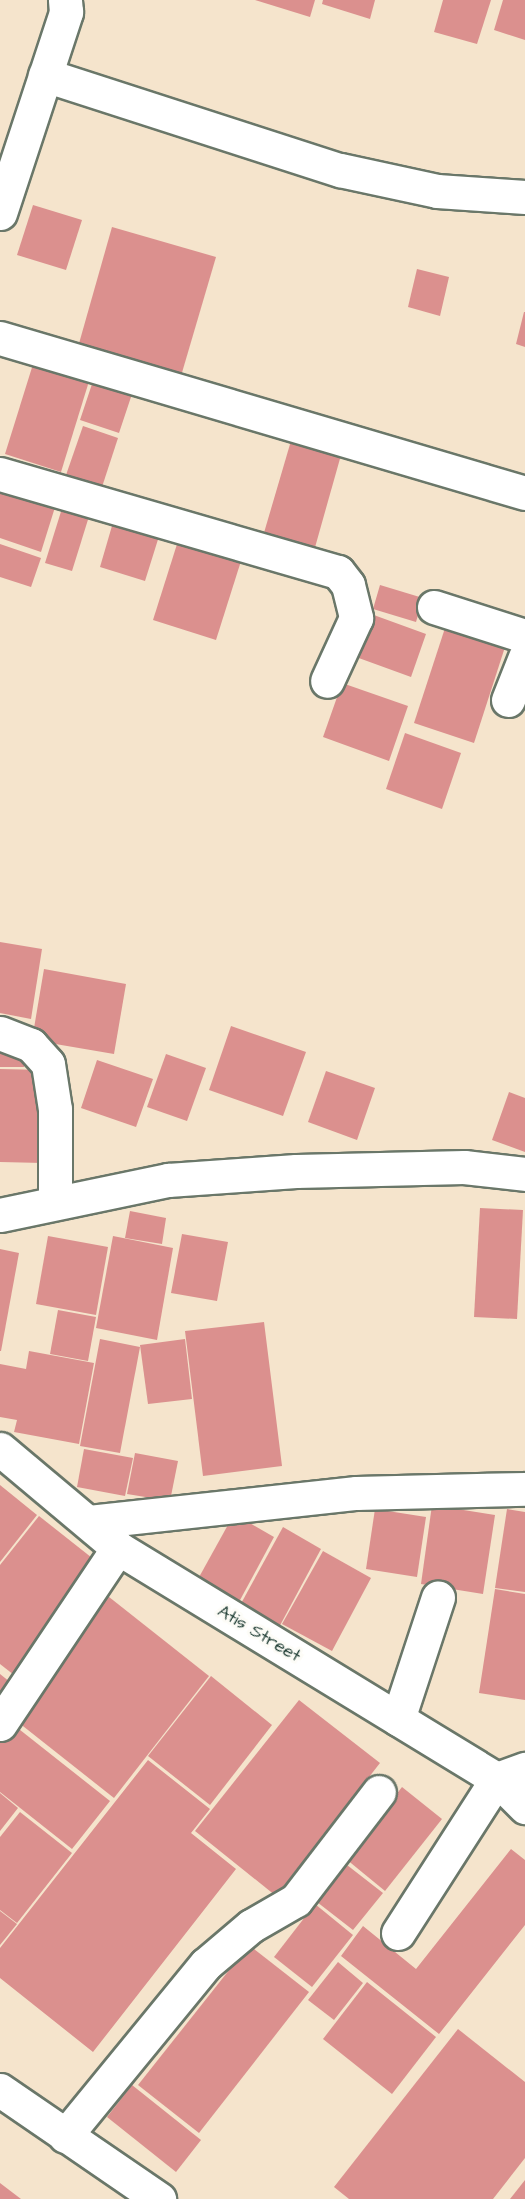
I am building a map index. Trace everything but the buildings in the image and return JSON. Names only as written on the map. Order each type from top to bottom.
[{"type":"main road","points":[[0,213],[66,12],[66,0]]},
{"type":"main road","points":[[45,75],[340,170],[437,190],[525,197]]},
{"type":"main road","points":[[0,338],[525,493]]},
{"type":"main road","points":[[0,474],[338,572],[348,585],[356,618],[327,681]]},
{"type":"main road","points":[[434,608],[525,636]]},
{"type":"main road","points":[[508,700],[525,657]]},
{"type":"main road","points":[[0,1033],[31,1045],[48,1064],[55,1109],[55,1203]]},
{"type":"main road","points":[[0,1215],[168,1180],[296,1171],[464,1167],[525,1174]]},
{"type":"main road","name":"Atis Street","points":[[0,1449],[118,1548],[398,1719],[511,1774],[525,1807]]},
{"type":"main road","points":[[89,1522],[356,1493],[525,1490]]},
{"type":"main road","points":[[0,1724],[118,1548]]},
{"type":"main road","points":[[398,1719],[438,1597]]},
{"type":"main road","points":[[398,1933],[511,1774]]},
{"type":"main road","points":[[65,2136],[206,1964],[251,1926],[296,1900],[379,1792]]},
{"type":"main road","points":[[0,2090],[159,2199]]}]
